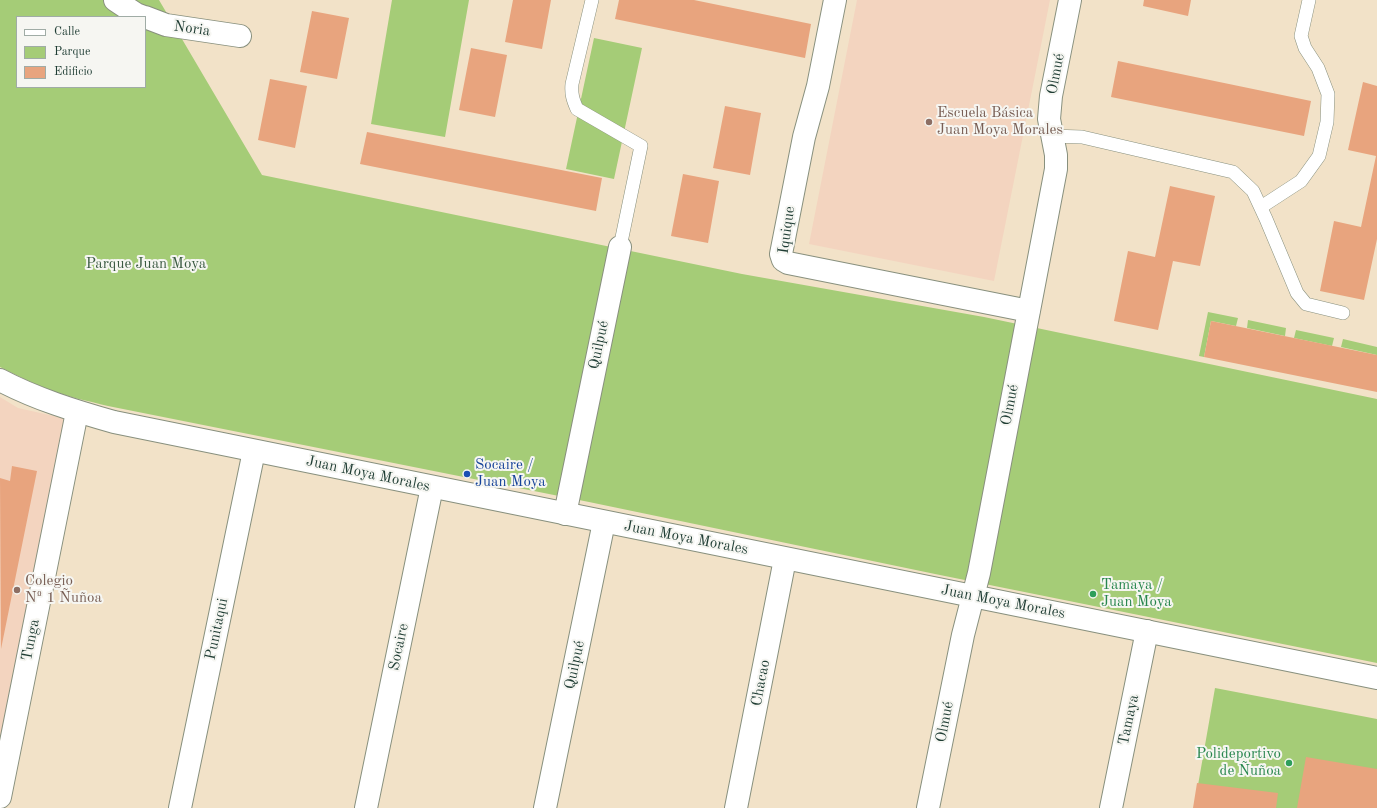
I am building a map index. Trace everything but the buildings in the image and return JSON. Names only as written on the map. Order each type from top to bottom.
[{"type":"street","name":"Noria","points":[[114,0],[141,16]]},
{"type":"street","name":"Iquique","points":[[835,0],[818,86],[804,137],[781,254],[783,260],[788,263],[1029,311]]},
{"type":"street","name":"Olmué","points":[[928,808],[963,635],[982,558],[1023,334],[1029,311],[1056,169],[1056,155],[1051,136],[1049,118],[1051,96],[1070,0]]},
{"type":"street","name":"Noria","points":[[146,18],[166,25],[240,36]]},
{"type":"street","name":"Quilpué","points":[[565,514],[620,247]]},
{"type":"street","name":"Juan Moya Morales","points":[[0,380],[36,397],[77,412],[122,423],[785,559],[1377,678]]},
{"type":"street","name":"Tunga","points":[[0,797],[77,412]]},
{"type":"street","name":"Punitaqui","points":[[180,808],[254,450]]},
{"type":"street","name":"Socaire","points":[[366,808],[432,487]]},
{"type":"street","name":"Quilpué","points":[[545,808],[604,522]]},
{"type":"street","name":"Chacao","points":[[736,808],[785,559]]},
{"type":"street","name":"Tamaya","points":[[1111,808],[1147,631]]},
{"type":"lane","points":[[592,0],[572,84],[572,100],[577,109],[641,146],[620,247]]},
{"type":"lane","points":[[1261,207],[1301,181],[1319,156],[1324,136],[1327,122],[1328,94],[1318,68],[1305,48],[1301,36],[1309,0]]},
{"type":"lane","points":[[1051,136],[1082,137],[1233,172],[1253,190],[1297,294],[1306,304],[1343,313]]},
{"type":"shaded area","name":"Escuela Básica Juan Moya Morales","points":[[857,0],[1050,0],[994,281],[809,244]]},
{"type":"shaded area","name":"Colegio Nº 1 Ñuñoa","points":[[0,397],[18,408],[67,419],[0,762]]},
{"type":"green space","name":"Parque Juan Moya","points":[[0,0],[159,0],[262,175],[742,274],[984,317],[1377,399],[1377,663],[935,574],[589,502],[108,406],[55,392],[30,382],[0,367]]},
{"type":"green space","points":[[392,0],[469,0],[445,137],[371,124]]},
{"type":"green space","points":[[594,38],[642,48],[614,179],[566,169]]},
{"type":"green space","points":[[1208,312],[1238,318],[1236,326],[1211,321],[1204,357],[1199,356]]},
{"type":"green space","points":[[1248,320],[1286,328],[1285,336],[1247,328]]},
{"type":"green space","points":[[1296,330],[1334,338],[1332,346],[1294,338]]},
{"type":"green space","points":[[1343,339],[1377,347],[1377,355],[1341,347]]},
{"type":"green space","name":"Polideportivo de Ñuñoa","points":[[1215,688],[1377,719],[1377,808],[1194,808]]},
{"type":"place","name":"Escuela Básica Juan Moya Morales","points":[[929,122]]},
{"type":"place","name":"Socaire / Juan Moya","points":[[467,474]]},
{"type":"place","name":"Colegio Nº 1 Ñuñoa","points":[[17,590]]},
{"type":"place","name":"Tamaya / Juan Moya","points":[[1093,594]]},
{"type":"place","name":"Polideportivo de Ñuñoa","points":[[1289,763]]}]
